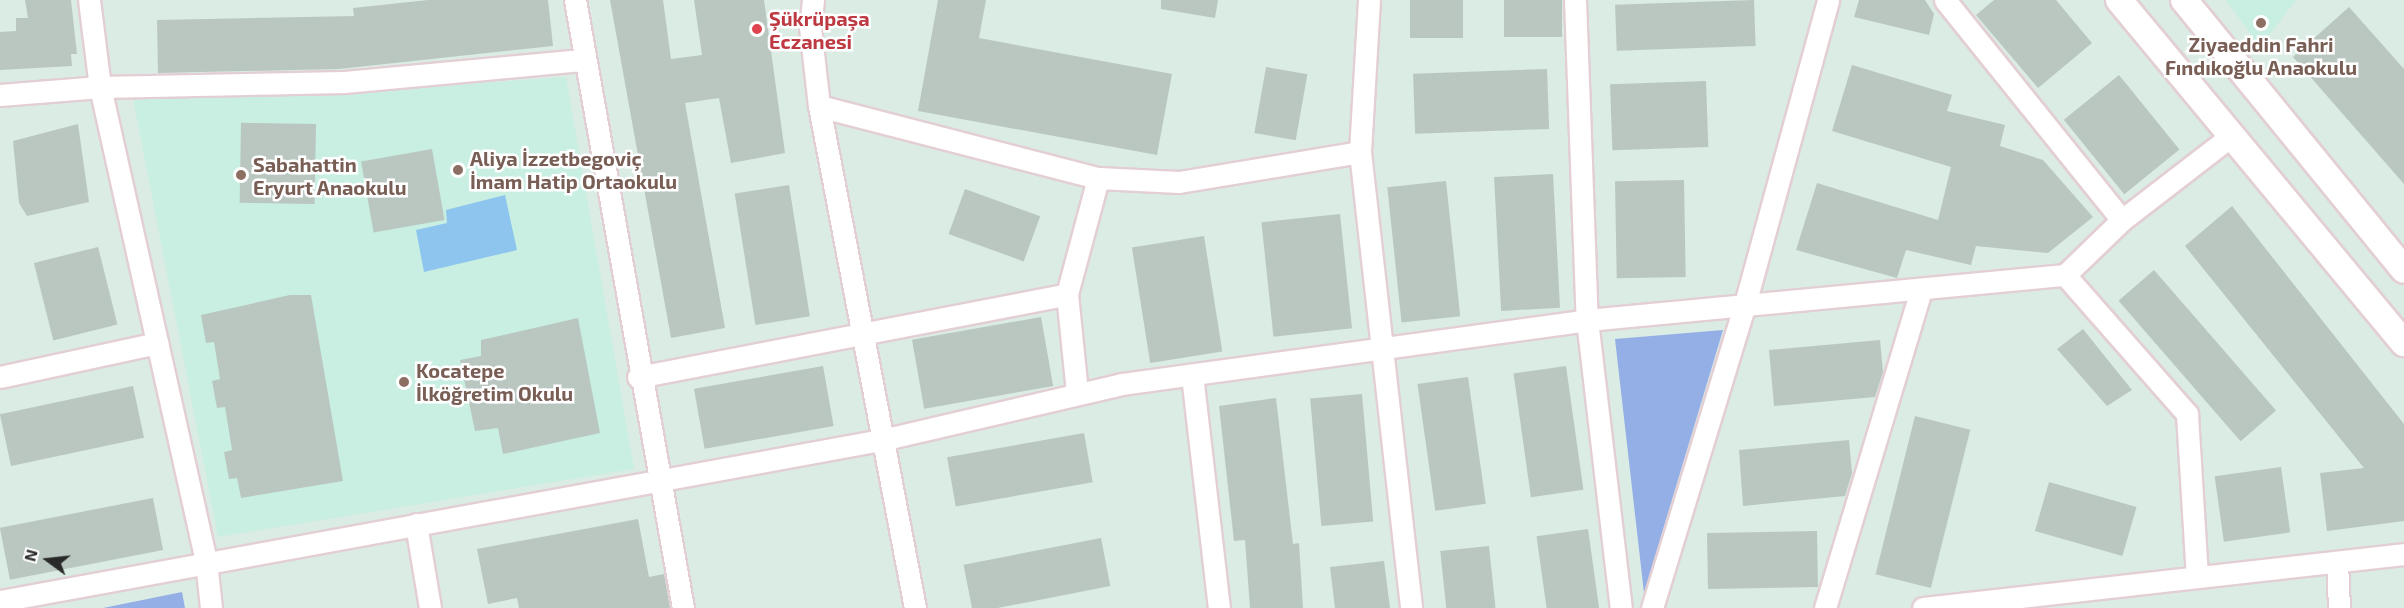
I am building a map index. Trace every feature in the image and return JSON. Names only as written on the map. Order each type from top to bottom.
[{"type":"street","points":[[89,0],[100,87],[206,561],[211,608]]},
{"type":"street","points":[[575,0],[582,60],[638,377],[683,608]]},
{"type":"street","points":[[813,0],[810,27],[819,106],[861,329],[886,439],[915,608]]},
{"type":"street","points":[[1369,0],[1360,152],[1379,350],[1411,608]]},
{"type":"street","points":[[1575,0],[1587,320],[1621,608]]},
{"type":"street","points":[[1652,608],[1745,304],[1828,0]]},
{"type":"street","points":[[1945,0],[2122,220]]},
{"type":"street","points":[[2119,0],[2404,343]]},
{"type":"street","points":[[2184,0],[2404,270]]},
{"type":"street","points":[[0,95],[100,87],[344,82],[582,60]]},
{"type":"street","points":[[819,106],[1098,178],[1179,182],[1360,152]]},
{"type":"street","points":[[0,601],[206,561],[657,482],[886,439],[1077,392],[1587,320],[2065,275],[2122,220],[2231,135]]},
{"type":"street","points":[[1077,392],[1066,294],[1098,178]]},
{"type":"street","points":[[2065,275],[2187,414],[2197,577]]},
{"type":"street","points":[[1825,608],[1921,290]]},
{"type":"street","points":[[638,377],[861,329],[1066,294]]},
{"type":"street","points":[[0,378],[157,343]]},
{"type":"street","points":[[1192,375],[1219,608]]},
{"type":"street","points":[[416,524],[429,608]]},
{"type":"street","points":[[1923,608],[2404,554]]},
{"type":"street","points":[[2337,562],[2339,608]]},
{"type":"shaded area","name":"Ziyaeddin Fahri Fındıkoğlu Anaokulu","points":[[2226,0],[2296,0],[2260,47]]},
{"type":"shaded area","points":[[566,77],[634,469],[218,537],[133,98],[323,94]]},
{"type":"shaded area","points":[[505,195],[517,250],[424,272],[416,230],[447,223],[446,210]]},
{"type":"shaded area","points":[[1723,330],[1644,593],[1615,339]]},
{"type":"shaded area","points":[[182,592],[185,608],[103,608]]},
{"type":"building","points":[[25,0],[71,0],[77,54],[71,54],[72,66],[0,70],[0,32],[16,31],[16,18],[28,18]]},
{"type":"building","points":[[428,0],[548,0],[553,46],[339,69],[158,73],[157,20],[354,16],[353,8]]},
{"type":"building","points":[[610,0],[663,0],[671,59],[702,55],[694,0],[764,0],[785,153],[731,163],[719,98],[685,103],[725,328],[671,338]]},
{"type":"building","points":[[938,0],[986,0],[979,38],[1172,74],[1157,155],[918,111]]},
{"type":"building","points":[[1161,0],[1218,0],[1215,18],[1161,9]]},
{"type":"building","points":[[1410,0],[1463,0],[1463,38],[1410,38]]},
{"type":"building","points":[[1504,0],[1562,0],[1562,37],[1504,37]]},
{"type":"building","points":[[1754,0],[1756,46],[1617,51],[1615,5]]},
{"type":"building","points":[[1859,0],[1925,0],[1934,14],[1929,35],[1854,17]]},
{"type":"building","points":[[1994,0],[2056,0],[2092,43],[2038,88],[1976,15]]},
{"type":"building","points":[[2349,7],[2404,69],[2404,184],[2293,57]]},
{"type":"building","points":[[1852,65],[1952,95],[1947,111],[2005,125],[2000,146],[2043,160],[2093,217],[2048,253],[1976,246],[1971,265],[1906,250],[1897,278],[1796,250],[1817,183],[1938,220],[1951,167],[1832,131]]},
{"type":"building","points":[[1266,67],[1307,74],[1296,140],[1254,133]]},
{"type":"building","points":[[1547,69],[1549,129],[1415,134],[1413,74]]},
{"type":"building","points":[[2119,75],[2179,150],[2124,194],[2064,120]]},
{"type":"building","points":[[1706,81],[1708,147],[1612,150],[1610,84]]},
{"type":"building","points":[[241,123],[316,124],[315,204],[240,203]]},
{"type":"building","points":[[78,124],[89,202],[27,216],[19,203],[13,141]]},
{"type":"building","points":[[432,149],[445,220],[374,232],[361,162]]},
{"type":"building","points":[[1553,174],[1560,308],[1501,311],[1494,177]]},
{"type":"building","points":[[1684,180],[1686,277],[1617,278],[1615,181]]},
{"type":"building","points":[[1446,181],[1460,316],[1402,322],[1387,187]]},
{"type":"building","points":[[789,185],[810,316],[755,325],[735,194]]},
{"type":"building","points":[[965,189],[1040,216],[1024,261],[949,234]]},
{"type":"building","points":[[2232,206],[2404,424],[2404,521],[2327,531],[2320,473],[2364,468],[2185,246]]},
{"type":"building","points":[[1340,214],[1352,328],[1273,337],[1261,222]]},
{"type":"building","points":[[1204,236],[1222,352],[1150,363],[1132,247]]},
{"type":"building","points":[[98,247],[117,325],[53,341],[34,263]]},
{"type":"building","points":[[2154,270],[2276,410],[2241,441],[2119,301]]},
{"type":"building","points":[[290,295],[311,295],[343,481],[241,498],[237,478],[229,479],[224,452],[232,450],[225,407],[217,408],[212,381],[220,379],[214,342],[206,343],[201,315]]},
{"type":"building","points":[[1041,317],[1053,386],[924,409],[912,340]]},
{"type":"building","points":[[578,318],[600,433],[503,454],[498,428],[475,431],[460,360],[481,356],[481,340]]},
{"type":"building","points":[[2083,329],[2132,390],[2107,406],[2057,349]]},
{"type":"building","points":[[1880,340],[1883,372],[1875,397],[1774,406],[1769,350]]},
{"type":"building","points":[[823,366],[834,426],[705,449],[694,389]]},
{"type":"building","points":[[1566,366],[1583,490],[1531,497],[1514,373]]},
{"type":"building","points":[[1468,377],[1486,504],[1435,511],[1417,384]]},
{"type":"building","points":[[133,386],[144,438],[11,466],[0,414]]},
{"type":"building","points":[[1362,394],[1373,522],[1321,526],[1310,399]]},
{"type":"building","points":[[1276,398],[1293,544],[1299,543],[1303,608],[1250,608],[1245,540],[1234,541],[1219,406]]},
{"type":"building","points":[[1915,416],[1970,430],[1931,588],[1876,574]]},
{"type":"building","points":[[1084,433],[1093,482],[956,506],[947,457]]},
{"type":"building","points":[[1849,440],[1852,473],[1845,496],[1743,506],[1739,450]]},
{"type":"building","points":[[2281,467],[2290,532],[2224,542],[2215,476]]},
{"type":"building","points":[[2049,482],[2136,507],[2122,556],[2035,531]]},
{"type":"building","points":[[153,498],[163,550],[10,580],[0,528]]},
{"type":"building","points":[[638,519],[649,577],[664,574],[670,608],[519,608],[517,598],[488,604],[477,549]]},
{"type":"building","points":[[1588,529],[1599,608],[1547,608],[1537,536]]},
{"type":"building","points":[[1817,531],[1818,587],[1708,589],[1707,533]]},
{"type":"building","points":[[1101,538],[1110,586],[998,608],[972,608],[964,565]]},
{"type":"building","points":[[1489,546],[1495,608],[1446,608],[1440,551]]},
{"type":"building","points":[[1384,561],[1390,608],[1335,608],[1330,567]]},
{"type":"place","name":"Ziyaeddin Fahri Fındıkoğlu Anaokulu","points":[[2261,23]]},
{"type":"place","name":"Şükrüpaşa Eczanesi","points":[[757,29]]},
{"type":"place","name":"Aliya İzzetbegoviç İmam Hatip Ortaokulu","points":[[458,170]]},
{"type":"place","name":"Sabahattin Eryurt Anaokulu","points":[[241,175]]},
{"type":"place","name":"Kocatepe İlköğretim Okulu","points":[[404,382]]}]
